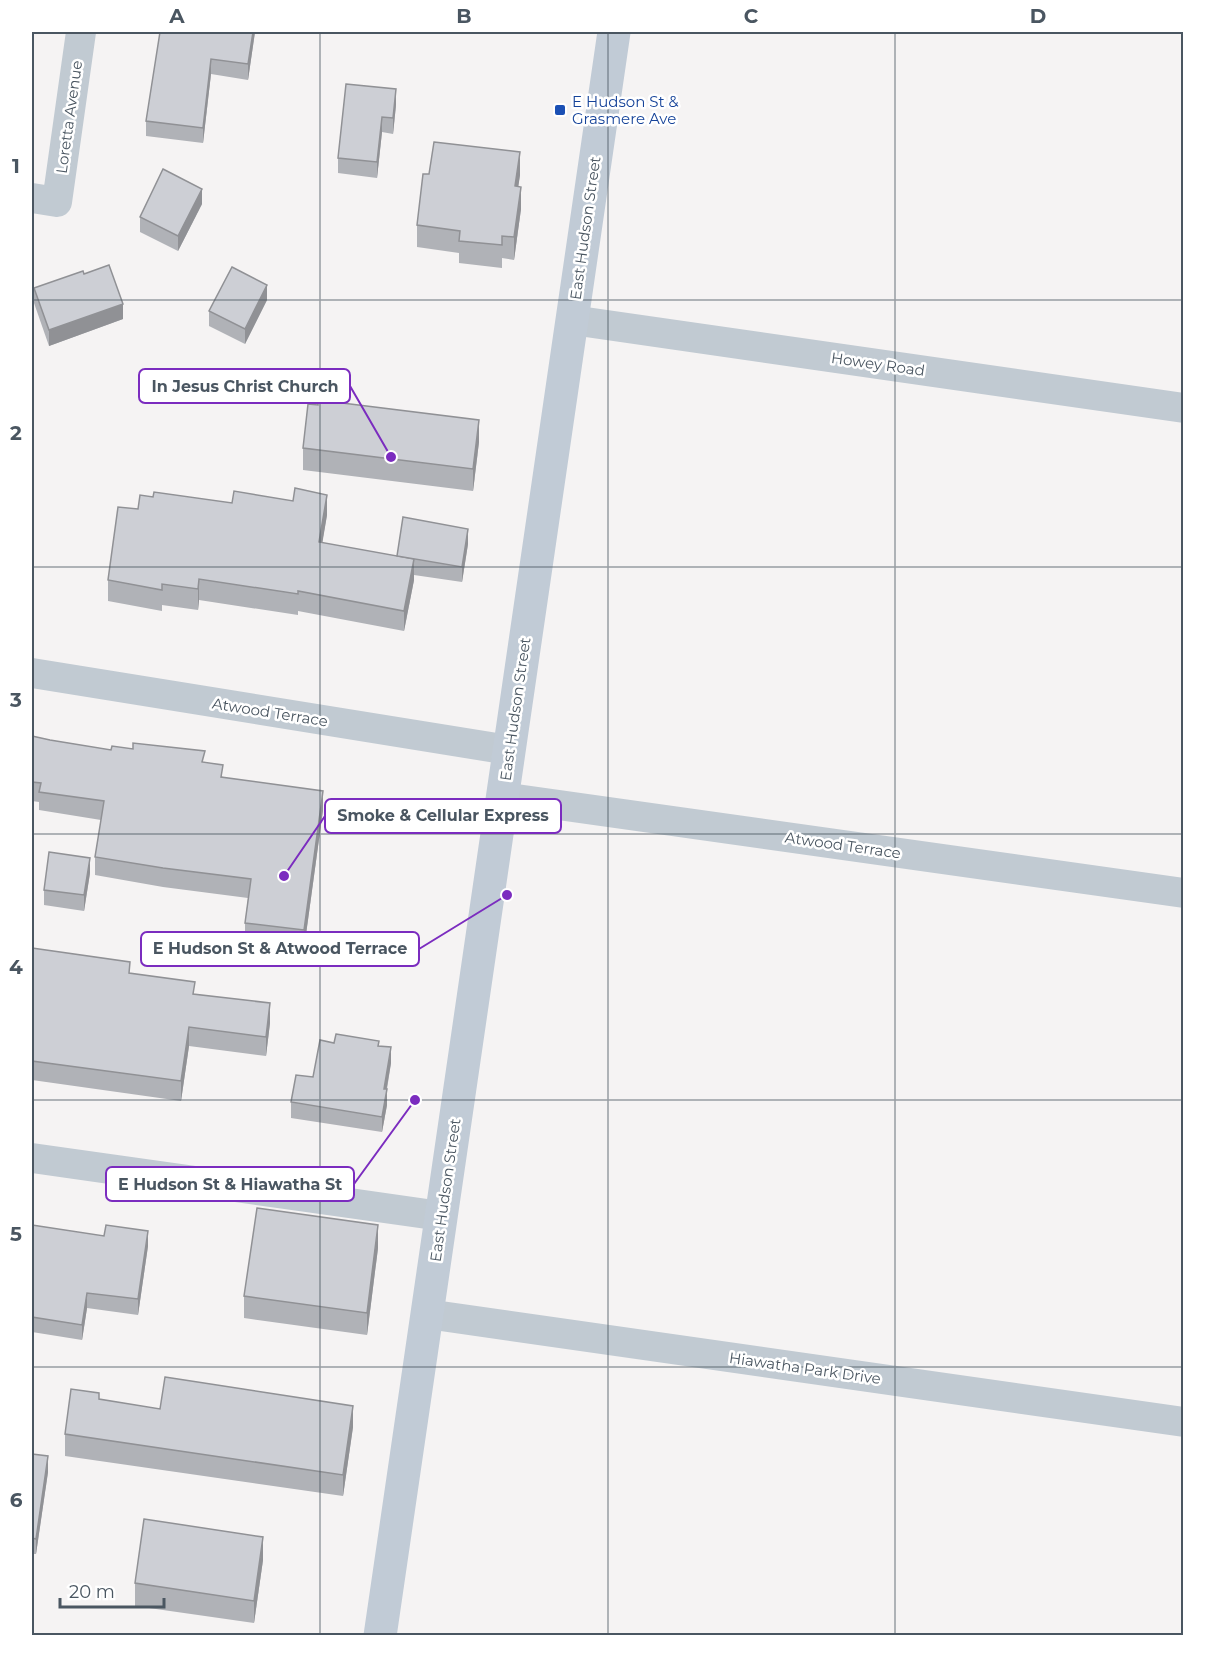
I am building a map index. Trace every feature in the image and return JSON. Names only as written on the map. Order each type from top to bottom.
[{"type":"main road","name":"East Hudson Street","points":[[380,1635],[614,32]]},
{"type":"street","name":"Loretta Avenue","points":[[44,200],[81,32]]},
{"type":"street","name":"Howey Road","points":[[572,320],[1184,408]]},
{"type":"street","name":"Atwood Terrace","points":[[32,673],[509,750]]},
{"type":"street","name":"Atwood Terrace","points":[[502,797],[1184,893]]},
{"type":"street","points":[[32,1158],[441,1216]]},
{"type":"street","name":"Hiawatha Park Drive","points":[[427,1314],[1184,1422]]},
{"type":"building","points":[[160,32],[253,32],[248,64],[211,59],[203,128],[146,121]]},
{"type":"building","points":[[346,84],[396,89],[393,118],[382,117],[377,162],[338,158]]},
{"type":"building","points":[[434,142],[520,152],[515,186],[521,187],[514,237],[502,236],[502,245],[459,241],[460,231],[417,225],[423,174],[429,174]]},
{"type":"building","points":[[163,169],[202,189],[178,236],[140,217]]},
{"type":"building","points":[[109,265],[123,304],[49,330],[34,288],[83,271],[84,274]]},
{"type":"building","points":[[232,267],[267,285],[245,329],[209,311]]},
{"type":"building","points":[[318,400],[479,420],[473,469],[303,448],[308,404],[318,405]]},
{"type":"building","points":[[295,488],[327,495],[319,542],[414,559],[404,611],[298,591],[298,594],[199,579],[198,589],[162,584],[162,590],[108,580],[118,507],[138,509],[140,495],[153,497],[154,492],[232,503],[234,491],[293,501]]},
{"type":"building","points":[[403,517],[468,529],[462,567],[397,556]]},
{"type":"building","points":[[32,736],[111,750],[112,746],[133,749],[133,743],[205,751],[202,762],[223,765],[221,777],[323,791],[304,930],[245,923],[251,879],[95,857],[104,801],[39,792],[41,783],[32,782]]},
{"type":"building","points":[[49,852],[90,858],[84,895],[44,890]]},
{"type":"building","points":[[32,948],[130,962],[129,973],[195,982],[193,994],[270,1003],[266,1037],[189,1027],[181,1081],[32,1061]]},
{"type":"building","points":[[336,1034],[379,1041],[378,1046],[391,1047],[382,1117],[291,1102],[296,1075],[313,1077],[320,1040],[334,1043]]},
{"type":"building","points":[[257,1208],[378,1225],[367,1313],[244,1296]]},
{"type":"building","points":[[32,1225],[104,1236],[106,1225],[148,1231],[138,1299],[87,1293],[82,1325],[32,1317]]},
{"type":"building","points":[[165,1377],[353,1406],[343,1475],[65,1434],[71,1389],[99,1393],[99,1399],[160,1409]]},
{"type":"building","points":[[32,1454],[48,1456],[36,1539],[32,1538]]},
{"type":"building","points":[[144,1519],[263,1537],[254,1601],[135,1583]]},
{"type":"place","name":"E Hudson St & Grasmere Ave","points":[[560,110]]},
{"type":"place","name":"In Jesus Christ Church","points":[[391,457]]},
{"type":"place","name":"Smoke & Cellular Express","points":[[284,876]]},
{"type":"place","name":"E Hudson St & Atwood Terrace","points":[[507,895]]},
{"type":"place","name":"E Hudson St & Hiawatha St","points":[[415,1100]]}]
